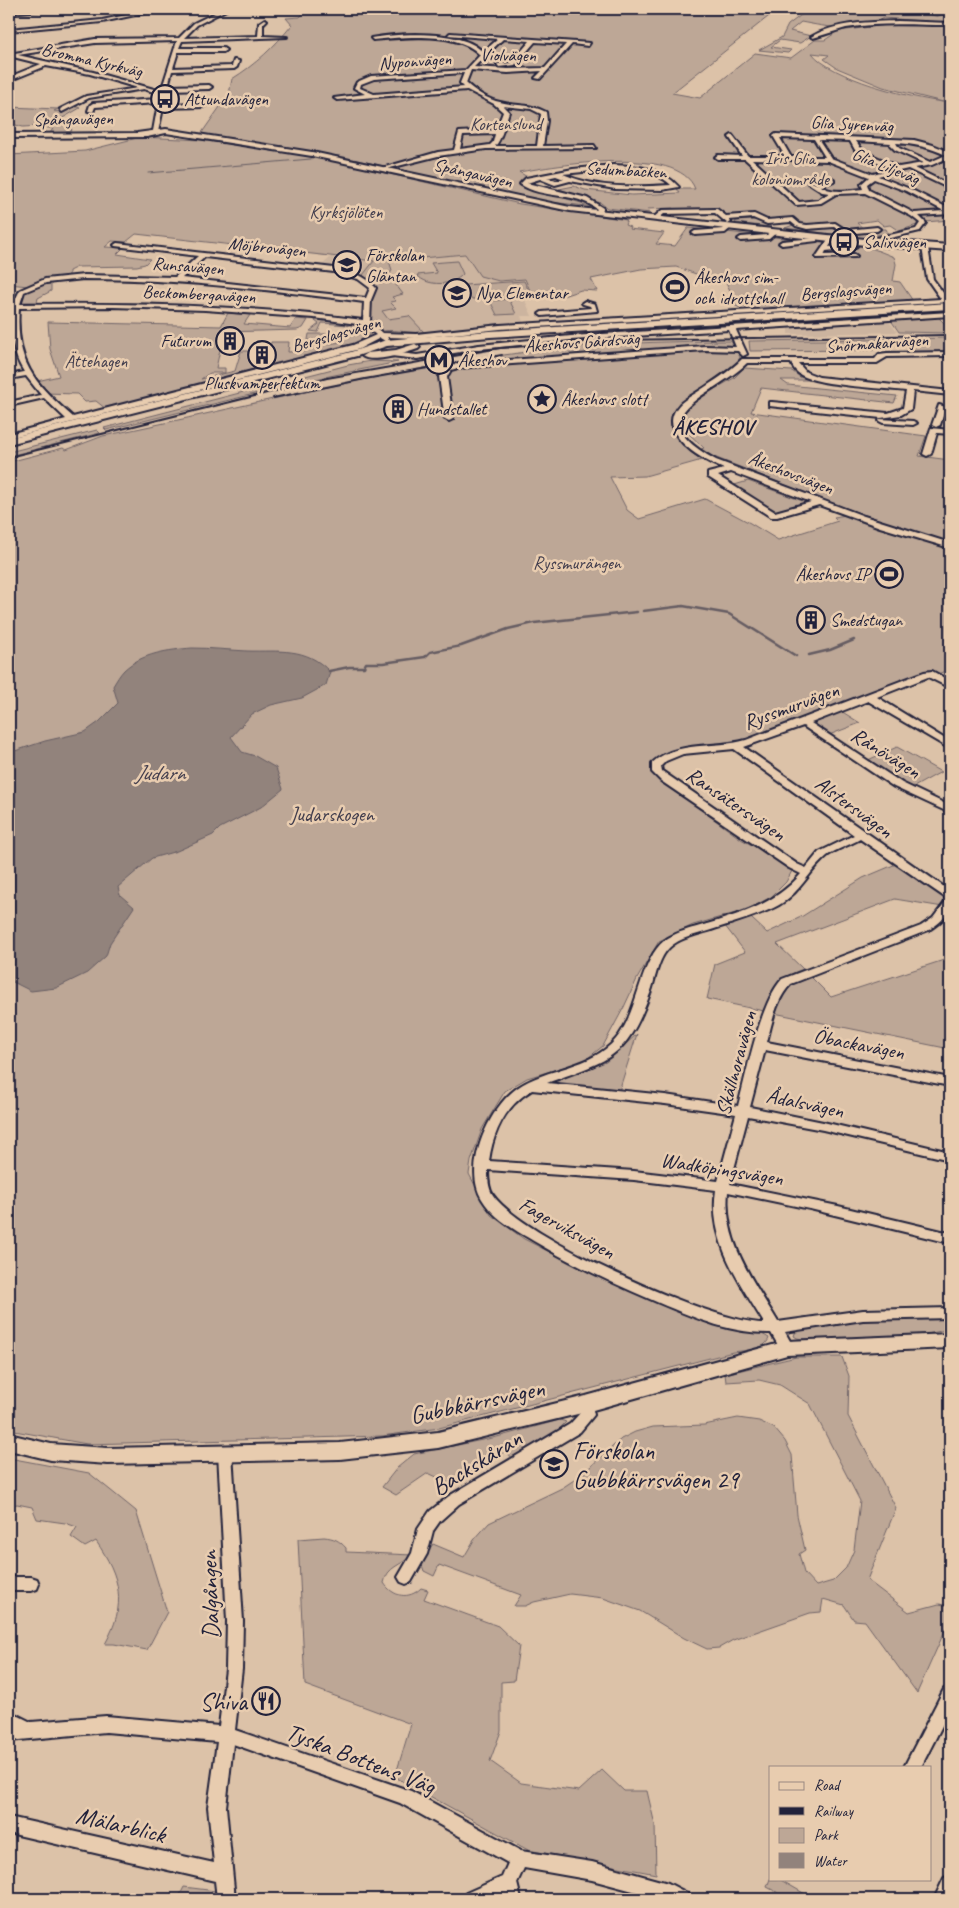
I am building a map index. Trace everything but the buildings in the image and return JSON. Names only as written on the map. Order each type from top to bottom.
[{"type":"main road","name":"Spångavägen","points":[[9,136],[138,135],[155,131],[312,154],[516,199],[598,212],[865,242],[950,248]]},
{"type":"main road","name":"Bergslagsvägen","points":[[393,343],[508,332],[949,304]]},
{"type":"main road","name":"Bergslagsvägen","points":[[9,446],[342,361],[404,353],[441,342],[949,304]]},
{"type":"main road","name":"Bergslagsvägen","points":[[9,441],[345,356],[381,341],[404,346],[404,353]]},
{"type":"main road","name":"Bergslagsvägen","points":[[381,341],[378,350],[389,354]]},
{"type":"main road","name":"Gubbkärrsvägen","points":[[9,1442],[51,1452],[108,1456],[340,1451],[438,1440],[586,1404],[787,1348],[950,1341]]},
{"type":"street","points":[[9,12],[52,9]]},
{"type":"street","points":[[9,30],[109,20],[162,9]]},
{"type":"street","points":[[163,91],[180,38],[193,26],[226,9]]},
{"type":"street","points":[[260,37],[261,23],[265,20]]},
{"type":"street","points":[[814,37],[835,30],[887,22],[950,24]]},
{"type":"street","points":[[373,39],[382,40],[435,34],[588,44]]},
{"type":"street","points":[[413,35],[461,42],[480,50],[483,55]]},
{"type":"street","points":[[10,54],[95,41],[286,37]]},
{"type":"street","points":[[502,38],[475,63],[469,70],[463,83],[467,88],[500,104],[532,107],[544,113],[546,118],[540,137],[540,147]]},
{"type":"street","points":[[475,63],[509,66],[534,40]]},
{"type":"street","points":[[538,78],[570,43]]},
{"type":"street","points":[[176,50],[224,50]]},
{"type":"street","name":"Bromma Kyrkväg","points":[[10,54],[163,91],[209,87]]},
{"type":"street","points":[[170,70],[234,67],[236,61]]},
{"type":"street","points":[[9,79],[46,64]]},
{"type":"street","name":"Violvägen","points":[[469,70],[508,71],[546,69]]},
{"type":"street","name":"Nyponvägen","points":[[373,95],[357,88],[359,83],[374,77],[469,70]]},
{"type":"street","points":[[428,73],[430,91]]},
{"type":"street","points":[[391,76],[394,94]]},
{"type":"street","points":[[62,110],[88,96],[145,88]]},
{"type":"street","points":[[337,98],[467,88]]},
{"type":"street","name":"Bromma Kyrkväg","points":[[155,131],[163,91]]},
{"type":"street","name":"Bromma Kyrkväg","points":[[91,111],[93,105],[161,103],[203,105]]},
{"type":"street","points":[[481,148],[492,146],[496,143],[506,112],[500,104]]},
{"type":"street","points":[[457,150],[461,133],[498,132]]},
{"type":"street","points":[[732,136],[745,156],[798,204],[818,202],[826,199],[834,192]]},
{"type":"street","name":"Glia Syrenväg","points":[[788,157],[776,136],[924,144],[950,155]]},
{"type":"street","points":[[815,138],[829,159]]},
{"type":"street","points":[[852,139],[857,149],[861,152],[900,170]]},
{"type":"street","points":[[894,141],[893,145],[897,149],[930,164]]},
{"type":"street","points":[[575,147],[580,142]]},
{"type":"street","points":[[384,170],[412,160],[457,150],[594,147]]},
{"type":"street","points":[[866,191],[864,184],[872,176],[930,164],[950,155]]},
{"type":"street","name":"Glia Liljeväg","points":[[718,157],[829,159],[908,190],[950,211]]},
{"type":"street","name":"Sedumbacken","points":[[556,174],[577,183],[637,189],[676,187],[672,180],[664,176],[636,168],[592,168],[556,174],[526,180],[523,184],[588,200],[600,207],[601,209],[598,212]]},
{"type":"street","points":[[910,168],[949,186]]},
{"type":"street","name":"Sedumbacken","points":[[541,177],[555,183],[568,180]]},
{"type":"street","points":[[817,186],[832,180]]},
{"type":"street","points":[[810,182],[824,191],[866,191],[913,215],[923,223],[918,230],[865,242]]},
{"type":"street","points":[[655,219],[659,213],[717,211],[730,226]]},
{"type":"street","points":[[913,215],[950,211]]},
{"type":"street","points":[[724,218],[754,216],[759,221],[764,222],[793,220],[798,225],[807,227],[835,225],[845,232],[877,229]]},
{"type":"street","name":"Spångavägen","points":[[695,233],[725,231],[730,226]]},
{"type":"street","name":"Spångavägen","points":[[741,238],[769,237],[774,232]]},
{"type":"street","points":[[831,238],[819,257],[854,256]]},
{"type":"street","points":[[782,243],[815,240]]},
{"type":"street","name":"Möjbrovägen","points":[[118,245],[356,274],[373,288],[368,300],[366,323]]},
{"type":"street","points":[[824,249],[854,246]]},
{"type":"street","points":[[925,247],[930,279],[949,304]]},
{"type":"street","points":[[177,279],[203,255]]},
{"type":"street","name":"Runsavägen","points":[[13,306],[23,289],[35,284],[53,280],[139,277],[177,279],[368,300]]},
{"type":"street","points":[[542,314],[556,313],[595,310],[593,305],[588,302],[556,313]]},
{"type":"street","name":"Bergslagsvägen","points":[[9,436],[356,347],[416,336],[500,326],[949,304]]},
{"type":"street","name":"Beckombergavägen","points":[[13,306],[113,305],[205,308],[366,323]]},
{"type":"street","points":[[13,306],[11,332],[18,354],[28,374],[44,396],[72,420]]},
{"type":"street","name":"Bergslagsvägen","points":[[404,353],[570,338],[950,314]]},
{"type":"street","points":[[366,323],[381,341]]},
{"type":"street","points":[[731,327],[745,361]]},
{"type":"street","name":"Åkeshovs Gårdsväg","points":[[449,419],[442,377],[448,369],[457,366],[705,348],[741,349]]},
{"type":"street","points":[[9,355],[18,354]]},
{"type":"street","name":"Snörmakarvägen","points":[[745,361],[877,361],[882,356],[887,355],[950,354]]},
{"type":"street","name":"Åkeshovsvägen","points":[[745,361],[734,372],[683,404],[677,412],[675,422],[682,438],[700,454],[734,469],[871,522],[950,546]]},
{"type":"street","points":[[794,362],[794,366],[801,373],[818,379],[950,393]]},
{"type":"street","points":[[9,378],[28,374]]},
{"type":"street","points":[[875,420],[901,413],[907,409],[910,388]]},
{"type":"street","points":[[9,404],[44,396]]},
{"type":"street","points":[[772,404],[913,424]]},
{"type":"street","points":[[794,416],[798,407]]},
{"type":"street","points":[[936,425],[942,407]]},
{"type":"street","points":[[927,454],[934,430],[950,432]]},
{"type":"street","points":[[734,469],[711,475],[774,516],[819,502]]},
{"type":"street","name":"Ryssmurvägen","points":[[659,760],[687,751],[737,746],[932,674],[950,684]]},
{"type":"street","points":[[869,697],[950,746]]},
{"type":"street","name":"Rånövägen","points":[[804,722],[898,785],[950,810]]},
{"type":"street","name":"Alstersvägen","points":[[737,746],[861,836],[950,896]]},
{"type":"street","name":"Ransätersvägen","points":[[659,760],[656,766],[657,772],[665,779],[793,866],[806,872]]},
{"type":"street","name":"Fagerviksvägen","points":[[861,836],[823,854],[791,890],[778,901],[765,908],[672,939],[658,954],[628,1033],[618,1045],[592,1063],[545,1078],[507,1102],[488,1140],[482,1165],[482,1180],[487,1196],[499,1213],[526,1230],[625,1282],[693,1312],[732,1324],[775,1328],[865,1315],[950,1313]]},
{"type":"street","name":"Skällnoravägen","points":[[775,1328],[736,1262],[724,1233],[721,1197],[770,1010],[785,982],[805,972],[903,938],[925,928],[937,920],[950,903]]},
{"type":"street","name":"Öbackavägen","points":[[760,1046],[950,1082]]},
{"type":"street","name":"Ådalsvägen","points":[[530,1086],[640,1097],[744,1111],[792,1119],[950,1156]]},
{"type":"street","name":"Wadköpingsvägen","points":[[482,1165],[629,1175],[723,1187],[866,1217],[950,1238]]},
{"type":"street","points":[[775,1328],[787,1348]]},
{"type":"street","name":"Backskåran","points":[[406,1577],[419,1554],[426,1529],[435,1516],[454,1500],[575,1428],[587,1415],[586,1404]]},
{"type":"street","name":"Dalgången","points":[[225,1453],[235,1621],[234,1669],[228,1718],[228,1735]]},
{"type":"street","points":[[9,1584],[31,1584]]},
{"type":"street","points":[[913,1766],[950,1694]]},
{"type":"street","points":[[9,1719],[29,1730]]},
{"type":"street","name":"Tyska Bottens Väg","points":[[9,1733],[106,1724],[228,1735],[406,1797],[519,1859],[592,1871],[668,1892],[681,1899]]},
{"type":"street","points":[[226,1899],[217,1807],[228,1735]]},
{"type":"street","name":"Mälarblick","points":[[9,1824],[223,1874]]},
{"type":"street","points":[[472,1899],[510,1891],[519,1859]]},
{"type":"street","points":[[943,1899],[950,1884]]},
{"type":"shaded area","name":"Nya Elementar","points":[[465,254],[499,281],[525,279],[532,295],[523,296],[532,316],[521,316],[523,322],[424,332],[409,317],[388,319],[381,311],[395,308],[381,291],[380,262]]},
{"type":"shaded area","name":"Förskolan Gläntan","points":[[331,257],[375,262],[363,275],[349,270],[320,267]]},
{"type":"shaded area","points":[[888,320],[897,332],[788,334],[788,325]]},
{"type":"green space","points":[[307,9],[778,9],[672,93],[700,98],[755,53],[791,58],[815,40],[825,40],[838,31],[895,24],[950,26],[950,220],[925,222],[916,214],[910,215],[917,221],[917,225],[899,231],[890,225],[884,226],[877,220],[857,223],[864,229],[886,229],[888,233],[862,238],[785,228],[796,224],[792,221],[768,224],[771,227],[735,223],[736,221],[756,220],[753,217],[728,218],[721,210],[676,211],[673,208],[648,209],[650,213],[607,208],[601,203],[559,189],[574,186],[585,190],[632,195],[680,193],[677,189],[695,189],[684,175],[666,167],[642,162],[586,163],[519,172],[529,178],[521,180],[519,185],[595,207],[533,200],[344,157],[201,134],[229,94],[232,79],[257,61],[285,33],[292,25],[286,18],[300,17]],"holes":[[[812,53],[829,55],[824,59],[837,68],[883,87],[943,102],[892,91],[853,78],[836,71]]]},
{"type":"green space","points":[[809,9],[950,9],[950,23],[883,18],[864,26],[843,28],[801,22],[790,31],[811,36],[800,43],[780,40],[771,47],[791,50],[788,53],[759,50],[782,37],[788,25]]},
{"type":"green space","points":[[75,106],[80,108],[61,119],[61,122],[67,123],[72,130],[69,134],[49,134],[53,129],[40,126],[23,127],[9,123],[9,107],[58,109],[54,111],[63,112]]},
{"type":"green space","name":"Kyrksjölöten","points":[[141,137],[202,140],[320,158],[520,204],[627,220],[625,225],[630,227],[629,229],[664,233],[656,244],[675,246],[688,228],[869,247],[894,257],[896,264],[893,281],[900,282],[913,301],[748,311],[733,305],[736,303],[725,280],[699,275],[676,267],[641,269],[591,279],[597,291],[581,290],[566,295],[524,299],[522,296],[532,295],[525,279],[499,281],[480,276],[465,254],[389,261],[392,270],[389,276],[403,294],[392,297],[396,301],[390,302],[396,308],[382,311],[388,319],[409,316],[424,332],[383,331],[369,318],[374,289],[363,275],[374,261],[136,234],[126,242],[112,241],[105,247],[123,248],[117,254],[150,259],[145,264],[137,266],[77,267],[69,271],[69,277],[52,279],[28,286],[9,284],[9,155],[85,151]]},
{"type":"green space","points":[[457,261],[463,274],[453,281],[440,284],[427,282],[417,275],[437,273],[431,263]]},
{"type":"green space","points":[[51,281],[51,291],[38,298],[37,302],[21,302],[24,293]]},
{"type":"green space","points":[[524,281],[531,295],[472,299],[464,285]]},
{"type":"green space","points":[[509,299],[516,314],[497,315],[490,301]]},
{"type":"green space","name":"Ättehagen","points":[[228,313],[250,315],[244,324],[290,328],[296,319],[308,320],[303,328],[297,330],[224,332],[216,368],[225,368],[225,373],[210,373],[201,379],[235,371],[241,351],[256,351],[254,360],[268,359],[271,342],[289,342],[288,352],[306,351],[309,334],[328,334],[327,344],[342,342],[348,325],[322,323],[318,332],[310,331],[319,324],[315,321],[316,319],[358,323],[373,333],[345,349],[106,409],[96,401],[85,402],[77,394],[45,393],[37,381],[59,376],[50,349],[48,322],[221,326]]},
{"type":"green space","points":[[938,317],[945,324],[950,324],[950,333],[899,332],[890,319]]},
{"type":"green space","points":[[950,338],[950,353],[914,354],[902,345],[892,343],[876,344],[874,350],[750,351],[749,341]]},
{"type":"green space","name":"Judarskogen","points":[[731,341],[740,357],[736,365],[723,377],[683,400],[677,406],[670,424],[683,445],[702,460],[645,476],[610,477],[627,510],[639,519],[705,499],[778,540],[838,521],[834,517],[846,515],[950,547],[950,669],[938,674],[929,671],[741,742],[691,748],[663,754],[652,763],[652,774],[741,839],[775,858],[792,871],[786,882],[771,897],[746,910],[693,925],[659,941],[637,979],[603,1046],[584,1061],[527,1078],[505,1091],[482,1129],[471,1161],[469,1174],[491,1215],[524,1239],[587,1271],[705,1322],[762,1334],[769,1338],[767,1342],[759,1348],[733,1352],[439,1428],[382,1436],[87,1444],[9,1430],[9,462],[63,448],[66,450],[103,436],[331,386],[445,364],[582,346]]},
{"type":"green space","points":[[371,361],[398,362],[320,378],[106,430],[104,428],[348,365]]},
{"type":"green space","points":[[744,368],[792,371],[800,377],[812,380],[781,380],[788,385],[897,396],[894,403],[761,388],[751,412],[926,436],[919,456],[950,460],[950,542],[890,524],[831,502],[714,457],[701,449],[704,448],[687,432],[683,415],[692,402],[734,378]]},
{"type":"green space","points":[[97,430],[100,433],[9,456],[9,452]]},
{"type":"green space","points":[[748,481],[808,503],[775,513],[731,486]]},
{"type":"green space","points":[[841,711],[860,723],[829,735],[812,724]]},
{"type":"green space","points":[[897,747],[941,772],[912,788],[868,760]]},
{"type":"green space","points":[[896,864],[942,896],[945,901],[943,907],[895,899],[777,944],[803,969],[787,976],[773,988],[764,1011],[707,999],[715,964],[745,952],[725,926],[751,918],[767,933],[801,917],[863,878]]},
{"type":"green space","points":[[950,958],[950,1049],[774,1013],[779,999],[786,989],[795,981],[809,975],[831,997]]},
{"type":"green space","points":[[637,1034],[619,1091],[546,1085],[545,1083],[606,1062]]},
{"type":"green space","points":[[950,1318],[950,1329],[927,1334],[808,1340],[794,1336],[797,1328],[865,1319]]},
{"type":"green space","points":[[796,1357],[842,1357],[849,1376],[848,1416],[896,1508],[867,1580],[909,1612],[939,1604],[950,1606],[950,1624],[946,1628],[917,1693],[865,1621],[854,1620],[844,1605],[823,1599],[821,1612],[810,1613],[733,1640],[719,1648],[707,1649],[684,1638],[640,1611],[603,1598],[570,1594],[534,1602],[525,1606],[514,1606],[521,1595],[439,1565],[434,1576],[424,1571],[421,1562],[433,1544],[464,1557],[474,1540],[489,1523],[562,1488],[580,1476],[621,1439],[635,1432],[653,1427],[704,1425],[738,1418],[759,1421],[774,1428],[785,1441],[792,1455],[797,1515],[805,1550],[799,1554],[804,1573],[816,1586],[833,1581],[846,1568],[854,1550],[860,1501],[810,1404],[780,1385],[759,1380],[726,1382],[725,1374]]},
{"type":"green space","points":[[560,1420],[566,1422],[541,1442],[512,1458],[506,1451],[452,1484],[428,1473],[396,1495],[382,1487],[397,1468],[414,1454],[497,1437]]},
{"type":"green space","points":[[9,1458],[89,1473],[136,1511],[167,1612],[147,1650],[105,1644],[112,1630],[118,1604],[116,1579],[111,1567],[96,1541],[85,1547],[71,1537],[77,1527],[65,1523],[37,1519],[32,1507],[17,1504],[9,1506]]},
{"type":"green space","points":[[324,1537],[339,1541],[346,1548],[346,1552],[412,1555],[388,1573],[384,1583],[388,1588],[401,1595],[411,1594],[421,1588],[428,1590],[424,1599],[498,1626],[519,1646],[514,1681],[501,1682],[501,1731],[490,1761],[521,1783],[579,1791],[602,1770],[624,1791],[647,1791],[655,1825],[656,1874],[528,1850],[395,1777],[411,1724],[305,1685],[298,1539]]},
{"type":"green space","points":[[770,1880],[781,1880],[805,1894],[802,1899],[790,1899],[767,1887]]},
{"type":"green space","points":[[184,1887],[216,1891],[217,1899],[178,1899]]},
{"type":"water","name":"Judarn","points":[[192,648],[292,652],[311,658],[330,672],[326,685],[302,698],[271,705],[252,714],[231,737],[242,752],[255,756],[276,768],[283,789],[261,807],[220,828],[213,835],[177,851],[152,858],[118,887],[120,895],[134,907],[110,943],[106,956],[87,973],[56,988],[31,991],[9,980],[9,753],[45,741],[85,732],[99,722],[118,703],[113,686],[131,664],[156,653]]},
{"type":"waterway","points":[[148,173],[311,159]]},
{"type":"waterway","points":[[643,611],[683,606],[729,614],[796,656]]},
{"type":"waterway","points":[[329,671],[349,667],[364,667],[366,663],[383,663],[425,657],[430,652],[461,646],[508,629],[534,623],[637,612]]},
{"type":"waterway","points":[[809,655],[830,650],[854,640]]},
{"type":"taxiway","points":[[930,11],[937,13],[948,9]]},
{"type":"railway","points":[[9,457],[327,378],[500,348],[614,340],[950,335]]},
{"type":"railway","points":[[273,398],[365,379],[502,355]]},
{"type":"place","name":"Attundavägen","points":[[165,99]]},
{"type":"place","name":"Salixvägen","points":[[844,242]]},
{"type":"place","name":"Förskolan Gläntan","points":[[347,265]]},
{"type":"place","name":"Åkeshovs sim- och idrottshall","points":[[675,287]]},
{"type":"place","name":"Nya Elementar","points":[[457,293]]},
{"type":"place","name":"Futurum","points":[[230,341]]},
{"type":"place","name":"Pluskvamperfektum","points":[[262,355]]},
{"type":"place","name":"Åkeshov","points":[[439,360]]},
{"type":"place","name":"Åkeshovs slott","points":[[542,399]]},
{"type":"place","name":"Hundstallet","points":[[398,409]]},
{"type":"place","name":"Åkeshovs IP","points":[[889,574]]},
{"type":"place","name":"Smedstugan","points":[[811,620]]},
{"type":"place","name":"Förskolan Gubbkärrsvägen 29","points":[[554,1464]]},
{"type":"place","name":"Shiva","points":[[266,1701]]},
{"type":"district","name":"ÅKESHOV","points":[[713,427]]},
{"type":"park label","name":"Kortenslund","points":[[506,124]]},
{"type":"park label","name":"Iris Glia koloniområde","points":[[790,168]]},
{"type":"park label","name":"Ryssmurängen","points":[[577,563]]}]
